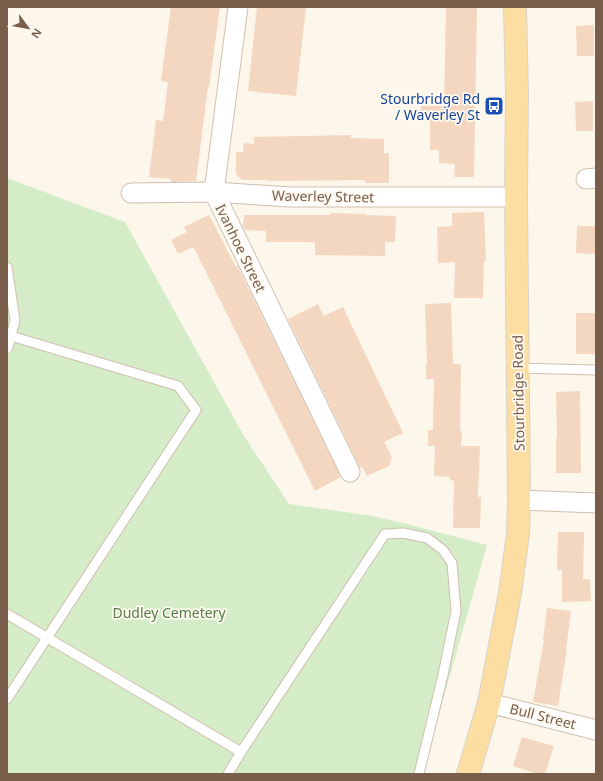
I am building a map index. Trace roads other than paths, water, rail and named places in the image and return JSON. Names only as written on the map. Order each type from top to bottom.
[{"type":"main road","name":"Stourbridge Road","points":[[468,774],[489,703],[510,593],[518,534],[519,500],[516,197],[517,96],[515,7]]},
{"type":"street","name":"Ivanhoe Street","points":[[238,7],[214,192],[350,472]]},
{"type":"street","name":"Waverley Street","points":[[131,193],[214,192],[290,197],[516,197]]},
{"type":"street","points":[[519,500],[596,503]]},
{"type":"street","name":"Bull Street","points":[[489,703],[596,730]]},
{"type":"lane","points":[[7,267],[15,320],[7,349]]},
{"type":"lane","points":[[7,699],[196,410],[178,386],[11,336]]},
{"type":"lane","points":[[517,368],[596,370]]},
{"type":"lane","points":[[228,774],[241,752],[386,534],[403,533],[427,538],[443,550],[452,563],[456,611],[443,675],[419,774]]},
{"type":"lane","points":[[7,614],[241,752]]},
{"type":"place","name":"Stourbridge Rd / Waverley St","points":[[494,106]]},
{"type":"park label","name":"Dudley Cemetery","points":[[169,612]]}]
